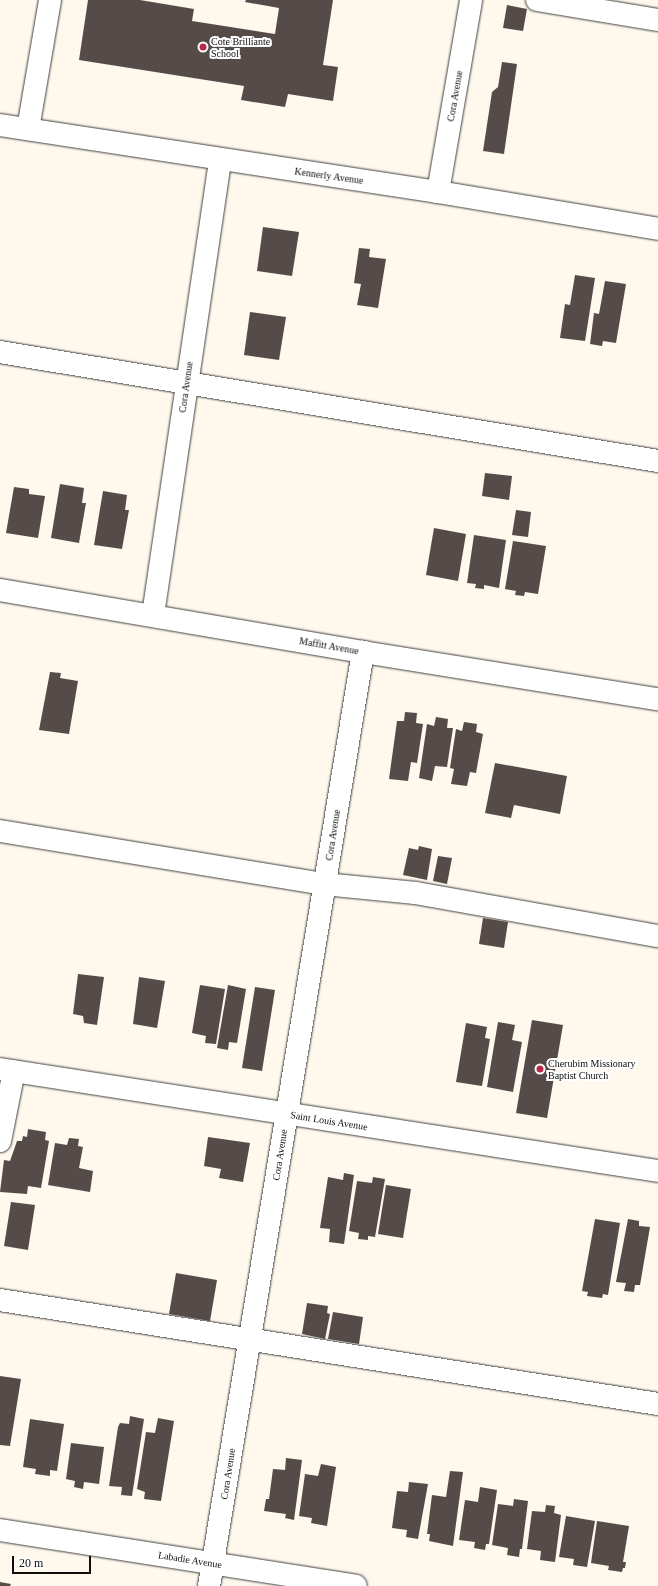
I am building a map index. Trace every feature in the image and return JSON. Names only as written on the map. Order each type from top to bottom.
[{"type":"street","points":[[28,129],[50,0]]},
{"type":"street","name":"Cora Avenue","points":[[438,192],[471,0]]},
{"type":"street","points":[[537,0],[658,20]]},
{"type":"street","name":"Kennerly Avenue","points":[[0,125],[220,160],[438,192],[658,229]]},
{"type":"street","name":"Cora Avenue","points":[[153,614],[220,160]]},
{"type":"street","points":[[0,352],[658,461]]},
{"type":"street","name":"Maffitt Avenue","points":[[0,590],[153,614],[362,652],[658,699]]},
{"type":"street","name":"Cora Avenue","points":[[209,1586],[362,652]]},
{"type":"street","points":[[0,831],[324,884],[416,893],[658,936]]},
{"type":"street","points":[[0,1141],[7,1070]]},
{"type":"street","name":"Saint Louis Avenue","points":[[7,1070],[287,1115],[658,1171]]},
{"type":"street","points":[[0,1300],[658,1404]]},
{"type":"street","name":"Labadie Avenue","points":[[0,1530],[356,1586]]},
{"type":"building","name":"Cote Brilliante School","points":[[88,0],[140,0],[194,9],[192,21],[275,34],[279,8],[245,2],[246,0],[333,0],[323,65],[338,67],[333,101],[288,94],[285,107],[241,100],[244,86],[79,60]]},
{"type":"building","points":[[507,5],[527,9],[523,31],[503,28]]},
{"type":"building","points":[[502,62],[517,64],[504,154],[483,151],[492,92],[498,87]]},
{"type":"building","points":[[263,227],[299,232],[292,276],[257,271]]},
{"type":"building","points":[[359,248],[370,249],[369,257],[386,259],[378,308],[357,305],[361,284],[354,283]]},
{"type":"building","points":[[575,275],[595,278],[585,341],[560,338],[565,304],[570,305]]},
{"type":"building","points":[[605,281],[626,284],[616,343],[603,341],[602,346],[590,344],[594,313],[599,314]]},
{"type":"building","points":[[250,312],[286,317],[279,360],[244,355]]},
{"type":"building","points":[[485,473],[512,476],[509,500],[482,496]]},
{"type":"building","points":[[60,484],[84,488],[82,503],[86,503],[79,543],[51,538]]},
{"type":"building","points":[[14,487],[29,489],[29,494],[45,496],[38,538],[6,533]]},
{"type":"building","points":[[103,491],[127,495],[125,510],[129,510],[122,549],[94,545]]},
{"type":"building","points":[[516,510],[531,512],[528,537],[512,535]]},
{"type":"building","points":[[434,528],[466,534],[458,581],[426,575]]},
{"type":"building","points":[[474,535],[506,540],[499,588],[484,585],[484,589],[475,588],[476,584],[467,583]]},
{"type":"building","points":[[513,541],[546,546],[538,594],[525,592],[524,596],[515,595],[516,591],[505,589]]},
{"type":"building","points":[[50,672],[61,673],[60,678],[78,681],[69,734],[39,730]]},
{"type":"building","points":[[405,712],[417,713],[416,723],[423,724],[417,763],[411,762],[408,781],[389,779],[397,721],[404,721]]},
{"type":"building","points":[[436,717],[448,719],[447,728],[453,728],[447,767],[435,766],[432,781],[419,778],[427,724],[434,726]]},
{"type":"building","points":[[464,722],[477,724],[476,732],[483,734],[476,773],[470,772],[467,786],[451,784],[454,769],[450,768],[456,729],[462,731]]},
{"type":"building","points":[[495,763],[567,776],[560,814],[514,805],[511,818],[485,813]]},
{"type":"building","points":[[419,846],[432,849],[427,880],[403,875],[409,848],[418,850]]},
{"type":"building","points":[[438,856],[452,858],[447,884],[433,881]]},
{"type":"building","points":[[483,918],[508,922],[504,948],[479,944]]},
{"type":"building","points":[[78,974],[104,977],[97,1025],[84,1023],[83,1016],[73,1014]]},
{"type":"building","points":[[139,977],[165,981],[157,1028],[133,1024]]},
{"type":"building","points":[[200,985],[225,989],[216,1044],[205,1043],[206,1036],[192,1033]]},
{"type":"building","points":[[228,985],[246,989],[237,1043],[229,1042],[228,1050],[217,1048]]},
{"type":"building","points":[[255,987],[275,990],[262,1071],[242,1068]]},
{"type":"building","name":"Cherubim Missionary Baptist Church","points":[[532,1020],[563,1025],[547,1118],[516,1113]]},
{"type":"building","points":[[498,1022],[515,1025],[512,1040],[522,1042],[513,1092],[487,1087]]},
{"type":"building","points":[[466,1023],[487,1027],[485,1038],[490,1039],[482,1086],[456,1082]]},
{"type":"building","points":[[28,1129],[46,1132],[45,1140],[49,1141],[41,1188],[28,1186],[27,1194],[0,1192],[4,1160],[10,1161],[17,1141],[22,1141],[23,1136],[27,1137]]},
{"type":"building","points":[[208,1137],[250,1143],[243,1182],[219,1178],[221,1169],[204,1166]]},
{"type":"building","points":[[69,1138],[79,1139],[78,1146],[83,1147],[79,1168],[93,1171],[90,1192],[48,1185],[55,1143],[67,1145]]},
{"type":"building","points":[[344,1173],[354,1175],[344,1244],[329,1242],[330,1229],[320,1228],[328,1177],[343,1180]]},
{"type":"building","points":[[373,1177],[385,1179],[375,1237],[368,1236],[368,1240],[358,1239],[359,1233],[349,1231],[357,1181],[372,1183]]},
{"type":"building","points":[[386,1185],[411,1189],[403,1238],[378,1234]]},
{"type":"building","points":[[11,1202],[35,1205],[28,1250],[4,1246]]},
{"type":"building","points":[[595,1219],[620,1223],[608,1295],[603,1294],[602,1298],[587,1296],[588,1292],[582,1291]]},
{"type":"building","points":[[628,1219],[639,1221],[639,1226],[650,1227],[640,1285],[635,1285],[634,1292],[624,1291],[626,1283],[616,1282]]},
{"type":"building","points":[[176,1273],[217,1280],[210,1321],[169,1314]]},
{"type":"building","points":[[307,1303],[328,1306],[327,1313],[330,1314],[325,1339],[302,1334]]},
{"type":"building","points":[[333,1312],[363,1317],[359,1344],[328,1339]]},
{"type":"building","points":[[0,1376],[21,1379],[10,1446],[0,1445]]},
{"type":"building","points":[[130,1416],[144,1419],[132,1496],[121,1495],[122,1487],[109,1486],[118,1427],[120,1423],[129,1424]]},
{"type":"building","points":[[158,1418],[174,1421],[161,1501],[144,1499],[145,1492],[137,1489],[146,1432],[155,1433]]},
{"type":"building","points":[[30,1419],[64,1424],[57,1471],[50,1470],[50,1476],[35,1474],[36,1469],[23,1467]]},
{"type":"building","points":[[71,1443],[104,1447],[99,1484],[84,1482],[83,1489],[74,1487],[75,1481],[66,1479]]},
{"type":"building","points":[[286,1458],[302,1460],[294,1520],[285,1518],[286,1514],[264,1511],[266,1499],[269,1499],[273,1469],[285,1470]]},
{"type":"building","points":[[321,1464],[336,1467],[327,1526],[311,1523],[312,1518],[299,1516],[305,1474],[318,1476]]},
{"type":"building","points":[[450,1471],[463,1472],[453,1546],[429,1541],[430,1534],[427,1534],[432,1495],[446,1497]]},
{"type":"building","points":[[409,1482],[428,1484],[418,1539],[406,1537],[407,1530],[392,1528],[397,1491],[408,1492]]},
{"type":"building","points":[[480,1487],[497,1490],[489,1544],[486,1544],[485,1550],[474,1548],[475,1542],[459,1540],[465,1500],[478,1502]]},
{"type":"building","points":[[514,1499],[528,1501],[522,1549],[520,1549],[519,1557],[507,1555],[508,1548],[492,1545],[498,1504],[513,1506]]},
{"type":"building","points":[[546,1505],[555,1506],[554,1513],[561,1515],[555,1562],[540,1560],[541,1551],[527,1549],[532,1511],[545,1512]]},
{"type":"building","points":[[566,1516],[595,1521],[587,1567],[573,1565],[574,1559],[559,1557]]},
{"type":"building","points":[[597,1521],[629,1526],[623,1562],[626,1562],[625,1568],[623,1568],[622,1572],[608,1570],[609,1566],[591,1563]]},
{"type":"building","points":[[0,1582],[11,1584],[10,1586],[0,1586]]},
{"type":"place","name":"Cote Brilliante School","points":[[203,47]]},
{"type":"place","name":"Cherubim Missionary Baptist Church","points":[[540,1069]]}]
